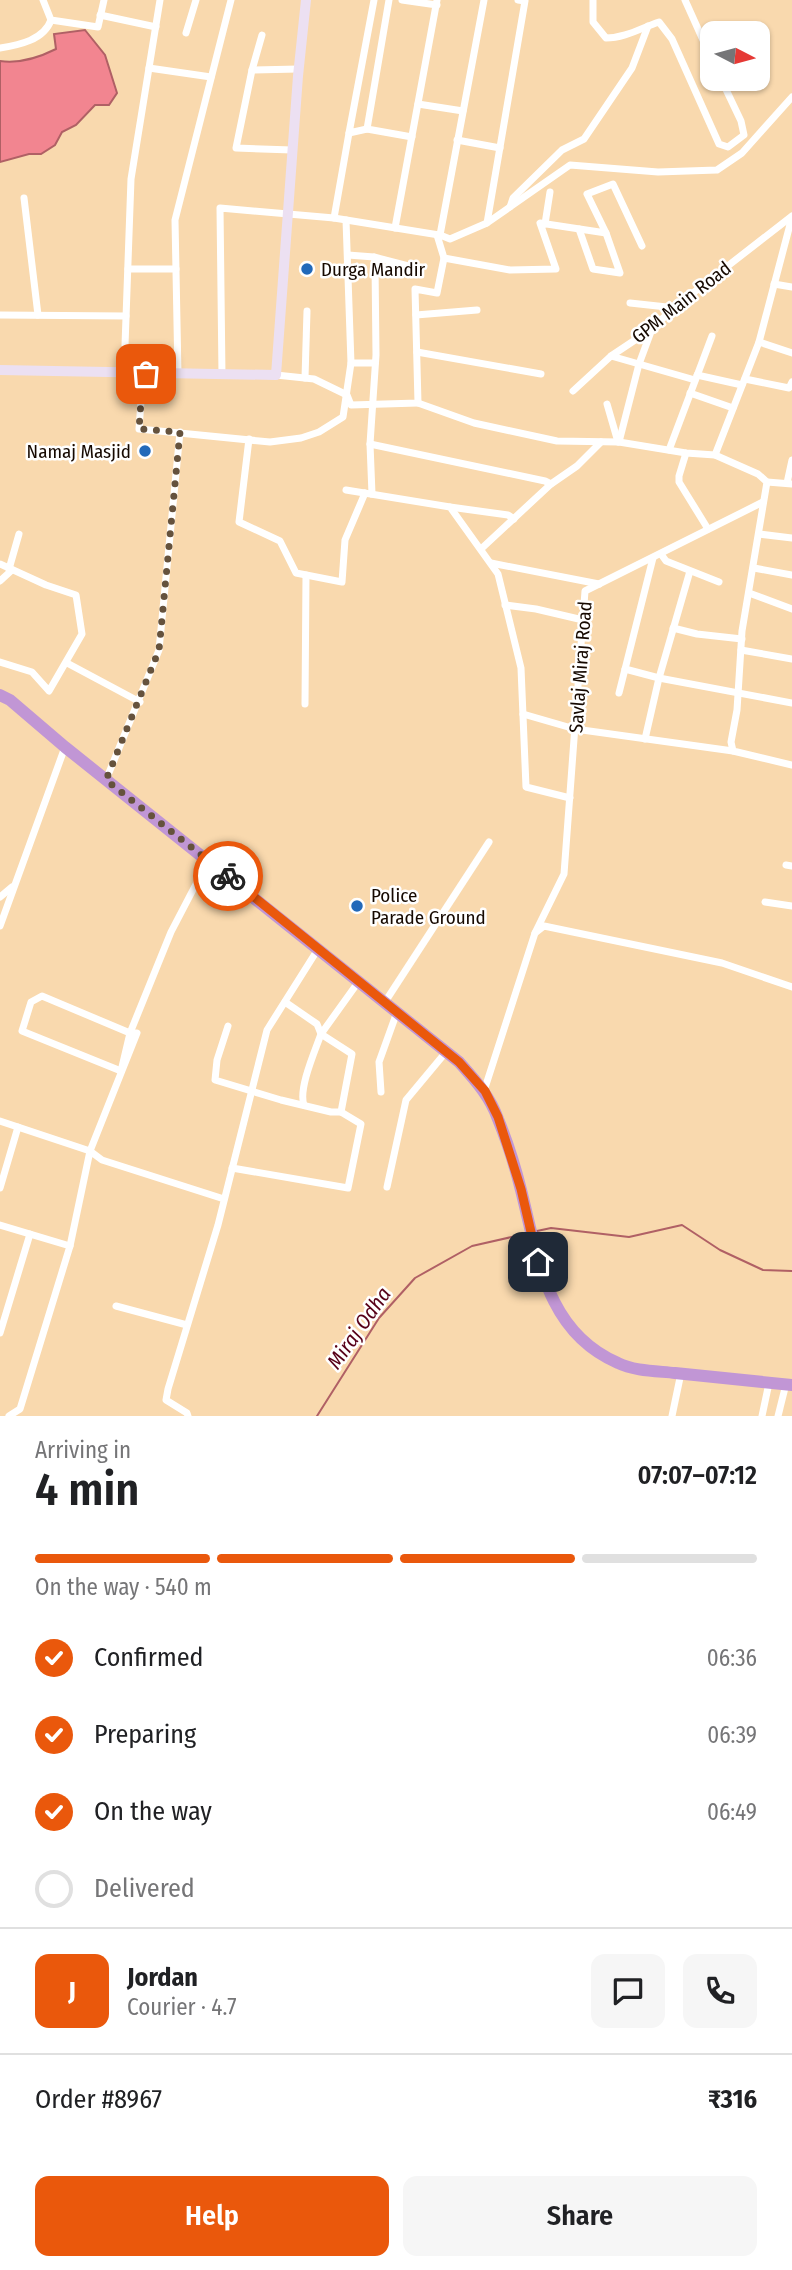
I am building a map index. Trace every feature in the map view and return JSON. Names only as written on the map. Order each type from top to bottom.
[{"type":"highway","points":[[0,695],[10,700],[459,1062],[485,1091],[498,1117],[521,1189],[538,1262],[550,1294],[568,1326],[593,1350],[620,1364],[789,1385]]},
{"type":"street","points":[[0,48],[24,44],[48,28],[51,20],[43,0]]},
{"type":"street","points":[[51,20],[98,27],[104,0]]},
{"type":"street","points":[[124,373],[131,179],[160,0]]},
{"type":"street","points":[[186,33],[196,0]]},
{"type":"street","points":[[178,374],[175,220],[231,0]]},
{"type":"street","points":[[276,375],[298,69],[306,0]]},
{"type":"street","points":[[334,218],[374,0]]},
{"type":"street","points":[[367,129],[389,0]]},
{"type":"street","points":[[395,228],[437,2],[402,0]]},
{"type":"street","points":[[418,403],[415,289],[437,293],[444,258],[438,235],[484,0]]},
{"type":"street","points":[[487,223],[523,0]]},
{"type":"street","points":[[593,0],[593,22],[606,38],[620,38],[659,22],[672,39],[719,144],[728,147],[744,135],[741,121],[727,91]]},
{"type":"street","points":[[685,0],[700,33]]},
{"type":"street","points":[[100,15],[156,27]]},
{"type":"street","points":[[510,207],[513,198],[562,149],[584,139],[632,68],[648,26]]},
{"type":"street","points":[[262,35],[236,148],[292,150]]},
{"type":"street","points":[[149,68],[211,77]]},
{"type":"street","points":[[252,70],[298,69]]},
{"type":"street","points":[[222,375],[220,208],[334,218],[450,239],[487,223],[570,165],[658,172],[717,170],[742,153],[792,97]]},
{"type":"street","points":[[418,104],[463,111]]},
{"type":"street","points":[[349,133],[367,129],[412,137]]},
{"type":"street","points":[[457,140],[500,148]]},
{"type":"street","points":[[579,229],[593,269],[620,272],[606,233],[587,194],[613,184],[642,246]]},
{"type":"street","points":[[545,224],[551,191]]},
{"type":"street","points":[[24,198],[38,315]]},
{"type":"street","points":[[715,455],[759,342],[792,216]]},
{"type":"street","name":"GPM Main Road","points":[[573,391],[611,356],[647,332],[792,216]]},
{"type":"street","points":[[143,374],[139,429],[270,442],[301,438],[319,432],[343,417],[351,363],[346,220]]},
{"type":"street","points":[[444,258],[510,270],[556,269],[540,223],[606,233]]},
{"type":"street","points":[[348,255],[374,257],[416,268]]},
{"type":"street","points":[[249,439],[239,522],[280,541],[296,573],[342,582],[345,540],[369,494],[375,363],[374,257]]},
{"type":"street","points":[[128,269],[176,269]]},
{"type":"street","points":[[774,284],[792,287]]},
{"type":"street","points":[[630,303],[676,308]]},
{"type":"street","points":[[416,315],[477,310]]},
{"type":"street","points":[[305,378],[307,312]]},
{"type":"street","points":[[0,315],[126,316]]},
{"type":"street","points":[[619,442],[639,364],[654,324]]},
{"type":"street","points":[[669,450],[712,336]]},
{"type":"street","points":[[759,342],[792,353]]},
{"type":"street","points":[[417,352],[541,374]]},
{"type":"street","points":[[611,356],[696,378],[789,388],[792,382]]},
{"type":"street","points":[[351,363],[375,363]]},
{"type":"street","points":[[0,370],[276,375],[314,379],[347,396],[351,405],[418,403],[474,423],[557,441],[619,442],[715,455],[758,474],[767,482],[790,483],[792,460]]},
{"type":"street","points":[[690,393],[733,408]]},
{"type":"street","points":[[607,404],[619,442]]},
{"type":"street","points":[[106,780],[159,650],[180,432]]},
{"type":"street","points":[[481,549],[601,442]]},
{"type":"street","points":[[370,444],[492,468],[551,484]]},
{"type":"street","points":[[686,453],[679,476],[680,482],[687,499],[708,529]]},
{"type":"street","points":[[733,751],[731,742],[742,639],[767,482]]},
{"type":"street","points":[[346,490],[508,515],[514,519]]},
{"type":"street","name":"Savlaj Miraj Road","points":[[485,1091],[534,933],[564,874],[585,592],[763,502]]},
{"type":"street","points":[[450,507],[498,573],[521,668],[526,787],[570,798]]},
{"type":"street","points":[[0,582],[10,569],[19,534]]},
{"type":"street","points":[[759,534],[792,538]]},
{"type":"street","points":[[619,693],[657,556],[719,582]]},
{"type":"street","points":[[0,564],[76,595],[82,635],[49,691],[32,672],[0,662]]},
{"type":"street","points":[[491,564],[600,584]]},
{"type":"street","points":[[754,568],[792,575]]},
{"type":"street","points":[[645,739],[659,678],[690,571]]},
{"type":"street","points":[[305,704],[306,575]]},
{"type":"street","points":[[749,593],[792,609]]},
{"type":"street","points":[[505,604],[583,620]]},
{"type":"street","points":[[673,628],[697,634],[742,639]]},
{"type":"street","points":[[741,650],[792,659]]},
{"type":"street","points":[[66,663],[139,702]]},
{"type":"street","points":[[625,668],[659,678],[792,704]]},
{"type":"street","points":[[523,714],[575,729],[733,751],[792,765]]},
{"type":"street","points":[[0,924],[65,747]]},
{"type":"street","points":[[385,1002],[489,842]]},
{"type":"street","points":[[130,1033],[171,932],[208,860]]},
{"type":"street","points":[[0,897],[15,884]]},
{"type":"street","points":[[765,902],[792,906]]},
{"type":"street","points":[[534,933],[544,926],[722,963],[792,987]]},
{"type":"street","points":[[188,1416],[166,1400],[224,1199],[267,1030],[318,949]]},
{"type":"street","points":[[304,1105],[304,1088],[321,1034],[359,981]]},
{"type":"street","points":[[9,1416],[20,1409],[70,1246],[90,1151],[136,1033],[130,1033],[43,996],[31,1002],[22,1031],[121,1070]]},
{"type":"street","points":[[285,1002],[317,1024],[321,1034],[352,1054],[341,1112]]},
{"type":"street","points":[[381,1092],[379,1062],[397,1012]]},
{"type":"street","points":[[228,1026],[217,1060],[215,1080],[251,1092],[331,1112],[341,1112],[361,1124],[348,1188],[232,1168]]},
{"type":"street","points":[[387,1186],[406,1100],[446,1052]]},
{"type":"street","points":[[0,1121],[90,1151],[102,1160],[224,1199]]},
{"type":"street","points":[[0,1188],[19,1127]]},
{"type":"street","points":[[0,1226],[70,1246]]},
{"type":"street","points":[[0,1333],[30,1234]]},
{"type":"street","points":[[116,1307],[187,1325]]},
{"type":"street","points":[[672,1416],[681,1373]]},
{"type":"street","points":[[762,1416],[769,1383]]},
{"type":"street","points":[[778,1416],[789,1385]]},
{"type":"shaded area","points":[[85,30],[105,55],[117,93],[109,105],[95,105],[76,125],[62,132],[55,145],[41,154],[29,154],[0,162],[0,61],[29,60],[56,49],[54,34]]},
{"type":"waterway","name":"Miraj Odha","points":[[537,1231],[551,1228],[629,1237],[682,1225],[720,1250],[763,1270],[792,1271]]},
{"type":"waterway","name":"Miraj Odha","points":[[317,1416],[379,1318],[415,1278],[472,1246],[525,1234]]},
{"type":"way so far","points":[[146,374],[143,374],[139,429],[180,432],[160,642],[139,702],[106,780],[228,876]]},
{"type":"place","name":"Durga Mandir","points":[[307,269]]},
{"type":"place","name":"Namaj Masjid","points":[[145,451]]},
{"type":"place","name":"Police Parade Ground","points":[[357,906]]},
{"type":"route","points":[[228,876],[459,1062],[485,1091],[498,1117],[521,1189],[538,1262]]}]
